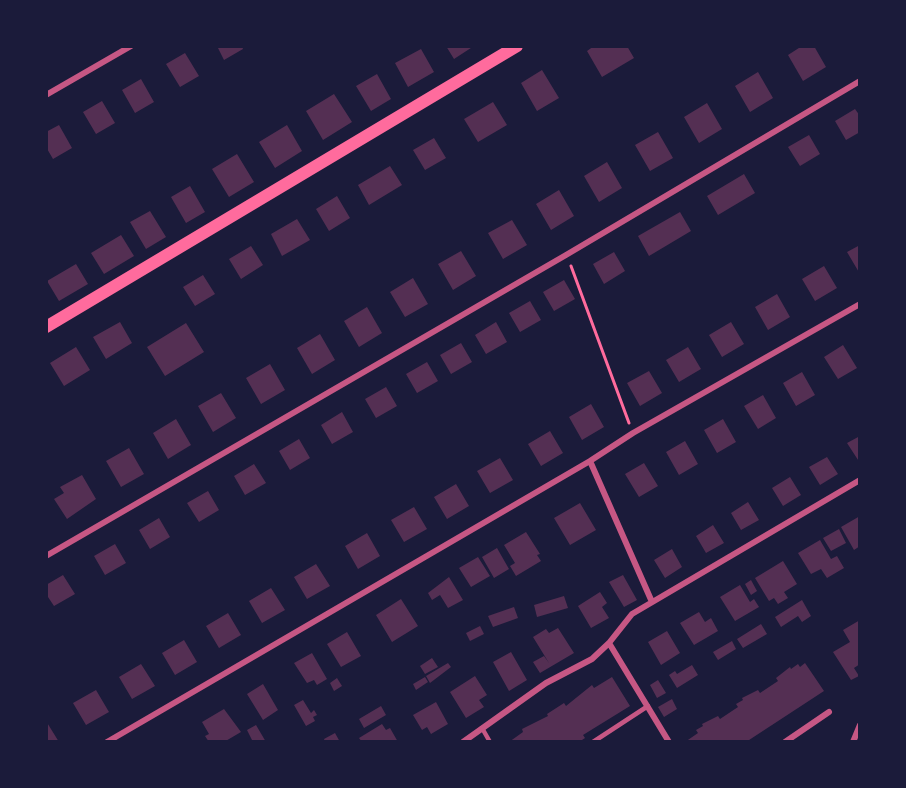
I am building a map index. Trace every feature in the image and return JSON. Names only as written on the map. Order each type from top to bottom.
[{"type":"main road","points":[[46,327],[517,46]]},
{"type":"street","points":[[46,95],[131,46]]},
{"type":"street","points":[[46,556],[566,255],[860,81]]},
{"type":"street","points":[[107,741],[590,461],[633,433],[860,304]]},
{"type":"street","points":[[590,461],[652,602]]},
{"type":"street","points":[[463,741],[546,683],[592,659],[609,643],[632,614],[860,480]]},
{"type":"street","points":[[609,643],[669,741]]},
{"type":"street","points":[[785,741],[829,712]]},
{"type":"street","points":[[853,741],[860,725]]},
{"type":"lane","points":[[593,741],[648,706]]},
{"type":"lane","points":[[482,728],[490,741]]},
{"type":"path","points":[[566,255],[633,433]]},
{"type":"building","points":[[217,46],[242,46],[243,49],[224,60]]},
{"type":"building","points":[[446,46],[474,46],[454,59]]},
{"type":"building","points":[[594,46],[627,46],[634,58],[602,77],[587,51]]},
{"type":"building","points":[[802,46],[814,46],[826,67],[803,81],[788,55]]},
{"type":"building","points":[[421,49],[434,72],[408,87],[395,63]]},
{"type":"building","points":[[185,53],[199,76],[180,87],[166,64]]},
{"type":"building","points":[[542,70],[559,98],[537,111],[521,83]]},
{"type":"building","points":[[758,72],[773,98],[750,112],[735,86]]},
{"type":"building","points":[[377,74],[391,99],[371,111],[356,86]]},
{"type":"building","points":[[141,79],[154,102],[135,113],[122,90]]},
{"type":"building","points":[[334,94],[352,122],[323,140],[306,111]]},
{"type":"building","points":[[102,101],[115,123],[96,134],[83,112]]},
{"type":"building","points":[[493,102],[507,125],[478,142],[464,119]]},
{"type":"building","points":[[707,103],[722,129],[699,143],[684,117]]},
{"type":"building","points":[[855,109],[860,116],[860,132],[846,140],[835,121]]},
{"type":"building","points":[[59,125],[72,148],[53,159],[46,147],[46,132]]},
{"type":"building","points":[[287,125],[302,151],[275,168],[259,142]]},
{"type":"building","points":[[658,132],[673,158],[650,171],[635,145]]},
{"type":"building","points":[[809,135],[820,154],[800,166],[788,147]]},
{"type":"building","points":[[434,138],[446,158],[425,170],[413,150]]},
{"type":"building","points":[[237,154],[254,182],[229,197],[212,169]]},
{"type":"building","points":[[607,162],[622,188],[599,202],[584,176]]},
{"type":"building","points":[[390,166],[402,185],[369,205],[358,185]]},
{"type":"building","points":[[744,174],[755,193],[718,215],[707,196]]},
{"type":"building","points":[[190,186],[205,212],[186,223],[171,197]]},
{"type":"building","points":[[559,190],[574,216],[551,230],[536,204]]},
{"type":"building","points":[[337,196],[350,218],[329,231],[316,209]]},
{"type":"building","points":[[150,211],[166,237],[146,249],[130,222]]},
{"type":"building","points":[[680,212],[691,231],[649,256],[638,236]]},
{"type":"building","points":[[297,219],[310,240],[282,256],[271,234]]},
{"type":"building","points":[[512,220],[527,245],[503,259],[488,233]]},
{"type":"building","points":[[121,235],[134,256],[104,274],[91,253]]},
{"type":"building","points":[[860,245],[860,274],[847,252]]},
{"type":"building","points":[[251,246],[263,265],[241,279],[229,259]]},
{"type":"building","points":[[461,251],[476,276],[453,290],[438,264]]},
{"type":"building","points":[[614,252],[625,271],[604,284],[593,264]]},
{"type":"building","points":[[76,264],[88,284],[59,301],[47,281]]},
{"type":"building","points":[[824,266],[837,288],[815,301],[802,279]]},
{"type":"building","points":[[203,275],[215,294],[195,306],[183,287]]},
{"type":"building","points":[[413,278],[428,304],[405,317],[390,292]]},
{"type":"building","points":[[564,280],[575,299],[554,311],[543,292]]},
{"type":"building","points":[[777,294],[790,317],[768,330],[755,307]]},
{"type":"building","points":[[530,301],[541,320],[520,332],[509,313]]},
{"type":"building","points":[[367,307],[382,333],[359,347],[344,321]]},
{"type":"building","points":[[120,322],[132,343],[106,359],[93,337]]},
{"type":"building","points":[[496,322],[507,342],[486,354],[475,335]]},
{"type":"building","points":[[731,322],[744,344],[722,357],[709,335]]},
{"type":"building","points":[[186,323],[204,352],[165,376],[147,347]]},
{"type":"building","points":[[320,334],[335,360],[312,374],[297,348]]},
{"type":"building","points":[[461,343],[472,362],[451,374],[440,355]]},
{"type":"building","points":[[843,345],[857,368],[838,379],[824,357]]},
{"type":"building","points":[[76,347],[90,370],[64,386],[50,363]]},
{"type":"building","points":[[688,347],[701,369],[679,382],[666,360]]},
{"type":"building","points":[[427,362],[438,381],[417,393],[406,374]]},
{"type":"building","points":[[270,364],[285,390],[261,404],[246,378]]},
{"type":"building","points":[[649,371],[662,393],[640,406],[627,383]]},
{"type":"building","points":[[802,372],[815,395],[796,406],[783,383]]},
{"type":"building","points":[[386,387],[397,406],[376,418],[365,399]]},
{"type":"building","points":[[221,393],[236,418],[213,432],[198,406]]},
{"type":"building","points":[[763,395],[776,418],[758,429],[744,406]]},
{"type":"building","points":[[591,404],[604,427],[582,440],[569,417]]},
{"type":"building","points":[[342,412],[353,432],[332,444],[321,425]]},
{"type":"building","points":[[176,419],[191,445],[168,459],[153,433]]},
{"type":"building","points":[[723,419],[736,442],[717,453],[704,430]]},
{"type":"building","points":[[550,431],[563,453],[541,466],[528,444]]},
{"type":"building","points":[[860,436],[860,463],[847,443]]},
{"type":"building","points":[[299,439],[310,458],[290,470],[279,451]]},
{"type":"building","points":[[685,441],[698,464],[679,475],[666,452]]},
{"type":"building","points":[[129,448],[144,474],[121,487],[106,461]]},
{"type":"building","points":[[827,457],[838,474],[820,485],[809,467]]},
{"type":"building","points":[[500,458],[513,480],[490,493],[477,471]]},
{"type":"building","points":[[644,463],[658,486],[639,497],[625,474]]},
{"type":"building","points":[[254,464],[266,483],[245,495],[234,476]]},
{"type":"building","points":[[82,475],[96,499],[67,519],[54,499],[64,493],[60,487]]},
{"type":"building","points":[[790,477],[801,495],[783,506],[772,488]]},
{"type":"building","points":[[456,484],[469,506],[447,519],[434,497]]},
{"type":"building","points":[[208,491],[219,510],[199,522],[187,503]]},
{"type":"building","points":[[748,502],[759,520],[741,530],[731,513]]},
{"type":"building","points":[[580,503],[596,530],[570,545],[554,518]]},
{"type":"building","points":[[414,507],[427,529],[404,542],[391,520]]},
{"type":"building","points":[[860,516],[860,546],[854,550],[841,527]]},
{"type":"building","points":[[159,518],[170,537],[150,549],[139,530]]},
{"type":"building","points":[[713,525],[724,543],[706,553],[696,536]]},
{"type":"building","points":[[839,529],[846,543],[831,551],[823,538]]},
{"type":"building","points":[[526,532],[540,554],[537,555],[541,561],[516,576],[510,566],[515,563],[504,545]]},
{"type":"building","points":[[367,533],[380,556],[358,569],[345,546]]},
{"type":"building","points":[[820,540],[831,559],[837,556],[844,568],[827,578],[821,569],[811,574],[798,553]]},
{"type":"building","points":[[115,544],[126,563],[105,575],[94,556]]},
{"type":"building","points":[[497,548],[509,569],[494,578],[482,557]]},
{"type":"building","points":[[672,549],[682,567],[665,578],[654,560]]},
{"type":"building","points":[[478,557],[490,576],[471,587],[459,568]]},
{"type":"building","points":[[783,561],[797,584],[784,592],[788,598],[778,604],[774,598],[769,601],[755,578]]},
{"type":"building","points":[[316,564],[330,586],[307,599],[294,577]]},
{"type":"building","points":[[63,575],[75,594],[54,606],[46,594],[46,585]]},
{"type":"building","points":[[623,575],[637,600],[624,607],[609,582]]},
{"type":"building","points":[[449,577],[463,600],[448,608],[440,595],[432,600],[428,593]]},
{"type":"building","points":[[751,580],[757,591],[751,595],[745,584]]},
{"type":"building","points":[[740,585],[750,602],[754,599],[759,607],[735,621],[720,597]]},
{"type":"building","points":[[271,588],[285,610],[262,623],[249,601]]},
{"type":"building","points":[[600,592],[607,603],[602,607],[609,618],[591,628],[578,606]]},
{"type":"building","points":[[564,596],[568,608],[537,617],[534,605]]},
{"type":"building","points":[[401,599],[418,626],[392,642],[376,615]]},
{"type":"building","points":[[802,600],[811,616],[802,622],[798,616],[781,627],[775,617]]},
{"type":"building","points":[[514,607],[518,618],[493,627],[488,616]]},
{"type":"building","points":[[699,612],[705,622],[711,618],[718,631],[694,645],[680,623]]},
{"type":"building","points":[[228,613],[241,635],[219,648],[206,626]]},
{"type":"building","points":[[860,620],[860,664],[854,668],[859,676],[851,680],[833,652],[850,642],[843,630]]},
{"type":"building","points":[[761,624],[767,634],[743,648],[737,639]]},
{"type":"building","points":[[480,626],[484,634],[470,641],[466,633]]},
{"type":"building","points":[[558,628],[574,653],[540,673],[533,662],[544,656],[549,663],[533,637],[546,629],[549,633]]},
{"type":"building","points":[[667,631],[680,653],[661,665],[648,642]]},
{"type":"building","points":[[347,632],[361,656],[341,667],[327,644]]},
{"type":"building","points":[[184,640],[197,662],[175,675],[162,653]]},
{"type":"building","points":[[732,641],[736,649],[718,660],[713,652]]},
{"type":"building","points":[[511,652],[527,680],[509,691],[493,662]]},
{"type":"building","points":[[312,653],[327,679],[317,685],[314,680],[307,683],[294,663]]},
{"type":"building","points":[[432,658],[438,667],[425,674],[420,666]]},
{"type":"building","points":[[448,663],[451,667],[430,683],[426,676]]},
{"type":"building","points":[[805,663],[824,691],[746,742],[685,742],[698,733],[696,730],[703,726],[702,724],[718,716],[720,719],[738,707],[736,704],[743,700],[742,698],[758,690],[760,693],[778,681],[776,678],[790,667],[791,669],[798,664],[800,667]]},
{"type":"building","points":[[141,664],[155,686],[132,699],[119,677]]},
{"type":"building","points":[[692,665],[698,675],[677,688],[669,675],[675,671],[677,674]]},
{"type":"building","points":[[475,676],[487,695],[479,700],[484,707],[466,718],[450,692]]},
{"type":"building","points":[[425,677],[428,682],[416,690],[413,684]]},
{"type":"building","points":[[612,677],[630,706],[583,735],[585,738],[579,742],[509,742],[523,732],[522,729],[548,716],[547,714],[564,703],[566,706],[592,685],[594,688]]},
{"type":"building","points":[[337,678],[342,686],[334,691],[330,683]]},
{"type":"building","points":[[658,680],[666,693],[657,698],[650,685]]},
{"type":"building","points":[[263,684],[278,710],[263,720],[247,694]]},
{"type":"building","points":[[96,690],[109,712],[86,725],[73,703]]},
{"type":"building","points":[[672,699],[677,709],[664,717],[658,707]]},
{"type":"building","points":[[303,700],[311,713],[314,710],[317,715],[313,717],[315,721],[306,726],[294,705]]},
{"type":"building","points":[[436,702],[448,724],[431,734],[427,727],[422,730],[413,715]]},
{"type":"building","points":[[381,706],[386,715],[364,728],[359,719]]},
{"type":"building","points":[[224,709],[241,732],[224,742],[209,742],[205,736],[209,734],[202,722]]},
{"type":"building","points":[[46,721],[59,742],[46,742]]},
{"type":"building","points":[[382,724],[386,730],[390,728],[398,742],[362,742],[359,738]]},
{"type":"building","points":[[256,725],[266,742],[253,742],[247,730]]},
{"type":"building","points":[[335,733],[340,742],[325,742],[324,739]]}]
